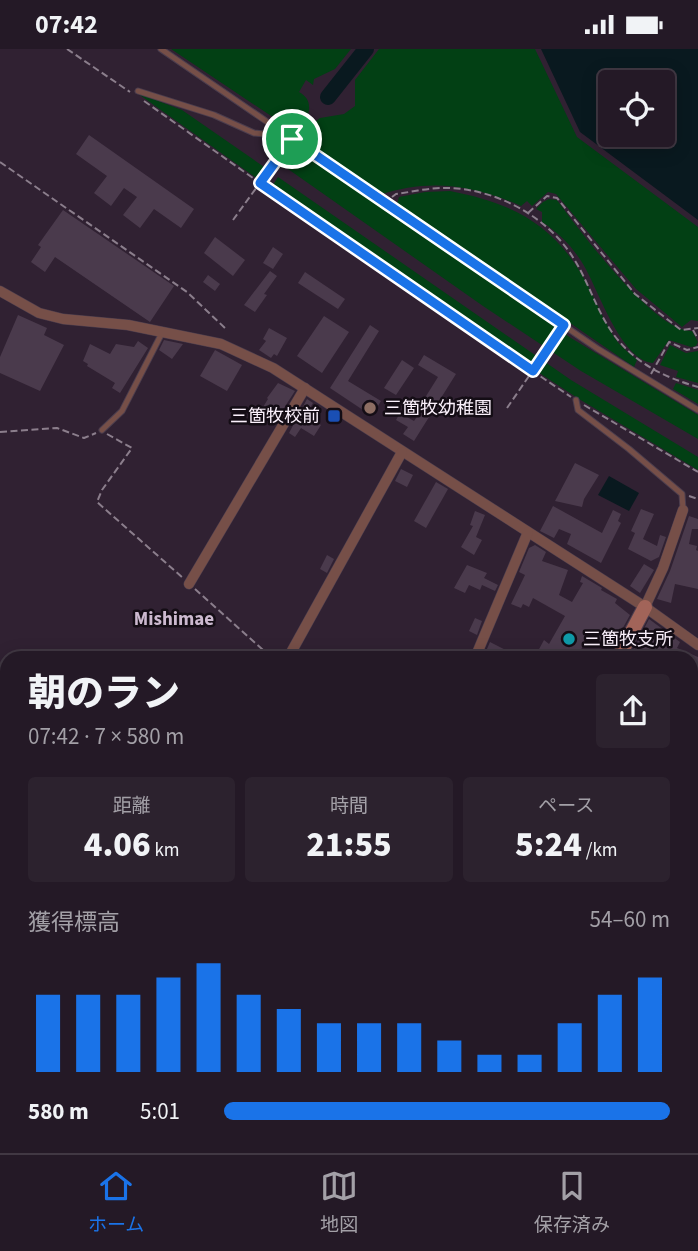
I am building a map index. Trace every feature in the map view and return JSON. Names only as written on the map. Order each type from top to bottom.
[{"type":"main road","points":[[622,651],[645,607]]},
{"type":"street","points":[[0,291],[39,313],[62,320],[128,325],[238,350],[273,368],[645,607],[698,645]]},
{"type":"street","points":[[189,584],[304,388]]},
{"type":"street","points":[[292,651],[402,451]]},
{"type":"street","points":[[645,607],[663,568],[683,510]]},
{"type":"street","points":[[478,651],[528,532]]},
{"type":"lane","points":[[161,49],[564,325],[698,410]]},
{"type":"lane","points":[[135,92],[214,115],[254,133],[275,135],[282,132]]},
{"type":"lane","points":[[102,430],[122,411],[163,331]]},
{"type":"lane","points":[[576,400],[578,410],[682,494],[683,510]]},
{"type":"path","points":[[67,49],[135,92]]},
{"type":"path","points":[[142,100],[576,400],[698,472]]},
{"type":"path","points":[[233,220],[292,139]]},
{"type":"path","points":[[0,162],[187,292],[225,327]]},
{"type":"path","points":[[384,202],[396,194],[443,188],[476,191],[520,207],[545,227],[573,257],[614,335],[640,361],[666,378],[698,387]]},
{"type":"path","points":[[528,213],[547,196],[557,198],[635,293],[681,330],[698,328]]},
{"type":"path","points":[[507,408],[564,325]]},
{"type":"path","points":[[693,329],[698,339]]},
{"type":"path","points":[[653,369],[669,342],[687,350],[698,347]]},
{"type":"path","points":[[0,432],[57,428],[84,438],[102,430],[132,449],[102,490],[97,502],[264,651]]},
{"type":"green space","points":[[171,49],[351,49],[335,69],[314,79],[313,85],[306,80],[299,92],[309,103],[307,118],[289,128]]},
{"type":"green space","points":[[379,49],[535,49],[577,137],[698,227],[698,321],[691,320],[682,327],[636,289],[556,194],[548,192],[532,206],[527,201],[521,206],[486,193],[451,186],[416,187],[379,195],[292,133],[308,127],[320,118],[344,114],[355,106],[355,80]]},
{"type":"green space","points":[[137,93],[182,110],[267,169],[259,180]]},
{"type":"green space","points":[[301,151],[571,338],[698,415],[698,439],[581,371],[483,306],[288,169]]},
{"type":"green space","points":[[278,177],[571,380],[698,457],[698,470],[579,399],[509,353],[271,188]]},
{"type":"green space","points":[[450,191],[503,206],[534,222],[548,233],[579,270],[614,337],[637,360],[634,367],[397,204],[399,197]]},
{"type":"green space","points":[[549,199],[557,200],[600,255],[639,298],[659,316],[677,327],[692,331],[698,342],[696,346],[669,340],[653,363],[641,359],[630,350],[611,321],[579,257],[565,240],[542,222],[542,212],[536,209]]},
{"type":"green space","points":[[670,345],[686,353],[698,351],[698,383],[676,377],[678,371],[660,365]]},
{"type":"green space","points":[[676,383],[698,390],[698,404],[673,389]]},
{"type":"shaded area","points":[[541,49],[698,49],[698,220],[600,147],[675,147],[675,70],[598,70],[598,145],[580,132]]},
{"type":"shaded area","points":[[609,476],[639,493],[629,511],[598,495]]},
{"type":"building","points":[[89,135],[194,209],[181,228],[154,209],[140,228],[123,215],[137,197],[124,188],[111,206],[94,193],[107,176],[76,154]]},
{"type":"building","points":[[63,210],[174,286],[150,322],[55,257],[45,272],[31,262],[41,247],[38,245]]},
{"type":"building","points":[[215,237],[245,260],[233,276],[204,253]]},
{"type":"building","points":[[273,247],[283,254],[273,269],[263,263]]},
{"type":"building","points":[[270,271],[277,276],[255,312],[244,305]]},
{"type":"building","points":[[305,272],[345,299],[338,309],[298,283]]},
{"type":"building","points":[[208,275],[220,284],[215,291],[203,282]]},
{"type":"building","points":[[18,315],[47,328],[44,335],[64,345],[40,391],[0,373],[0,357]]},
{"type":"building","points":[[324,316],[349,332],[322,373],[297,356]]},
{"type":"building","points":[[370,325],[379,331],[348,381],[381,401],[372,416],[330,388]]},
{"type":"building","points":[[269,328],[287,338],[277,356],[274,354],[271,358],[259,350],[266,341],[263,339]]},
{"type":"building","points":[[164,340],[183,344],[172,359],[159,350]]},
{"type":"building","points":[[138,341],[148,348],[120,393],[112,388],[115,383],[83,361],[90,344],[110,354],[116,344],[134,347]]},
{"type":"building","points":[[215,350],[242,365],[227,391],[200,376]]},
{"type":"building","points":[[424,355],[456,374],[414,441],[403,434],[408,427],[396,420],[400,413],[414,421],[421,411],[418,409],[438,377],[418,365]]},
{"type":"building","points":[[402,360],[414,368],[396,395],[384,388]]},
{"type":"building","points":[[278,383],[295,391],[275,422],[260,412]]},
{"type":"building","points":[[307,399],[313,403],[306,415],[321,425],[314,436],[301,428],[295,437],[289,433]]},
{"type":"building","points":[[575,463],[599,475],[582,507],[555,501]]},
{"type":"building","points":[[401,469],[413,475],[407,487],[395,481]]},
{"type":"building","points":[[436,482],[448,489],[426,528],[414,521]]},
{"type":"building","points":[[553,506],[602,533],[613,510],[621,514],[618,521],[621,523],[601,563],[567,544],[571,534],[559,529],[554,538],[540,531]]},
{"type":"building","points":[[641,509],[654,514],[643,539],[657,546],[660,535],[666,537],[659,557],[651,561],[628,549],[635,533],[631,531]]},
{"type":"building","points":[[475,511],[485,515],[476,537],[482,540],[474,555],[461,547],[473,526],[470,525]]},
{"type":"building","points":[[689,516],[698,519],[698,529],[692,529],[689,544],[697,546],[698,551],[698,589],[675,584],[671,603],[657,599],[670,571]]},
{"type":"building","points":[[535,545],[546,552],[542,561],[568,570],[559,595],[572,602],[583,583],[580,582],[582,576],[617,599],[615,603],[630,615],[613,646],[590,634],[580,651],[538,651],[544,640],[549,644],[565,616],[533,598],[529,607],[523,604],[521,608],[511,604],[525,575],[519,572],[529,548]]},
{"type":"building","points":[[327,555],[334,559],[327,573],[320,569]]},
{"type":"building","points":[[644,564],[654,570],[640,593],[630,586]]},
{"type":"building","points":[[467,565],[487,573],[484,578],[498,585],[495,591],[482,585],[480,590],[469,585],[465,593],[454,588]]},
{"type":"building","points":[[475,618],[482,621],[477,635],[469,631]]},
{"type":"building","points":[[649,619],[680,642],[677,648],[684,651],[633,651]]},
{"type":"building","points":[[490,642],[507,651],[486,651]]},
{"type":"waterway","points":[[328,97],[366,49]]},
{"type":"place","name":"三箇牧幼稚園","points":[[370,408]]},
{"type":"place","name":"三箇牧校前","points":[[334,416]]},
{"type":"place","name":"三箇牧支所","points":[[569,639]]},
{"type":"district","name":"Mishimae","points":[[174,619]]},
{"type":"route","points":[[292,139],[564,325],[533,371],[260,183],[292,139]]}]
